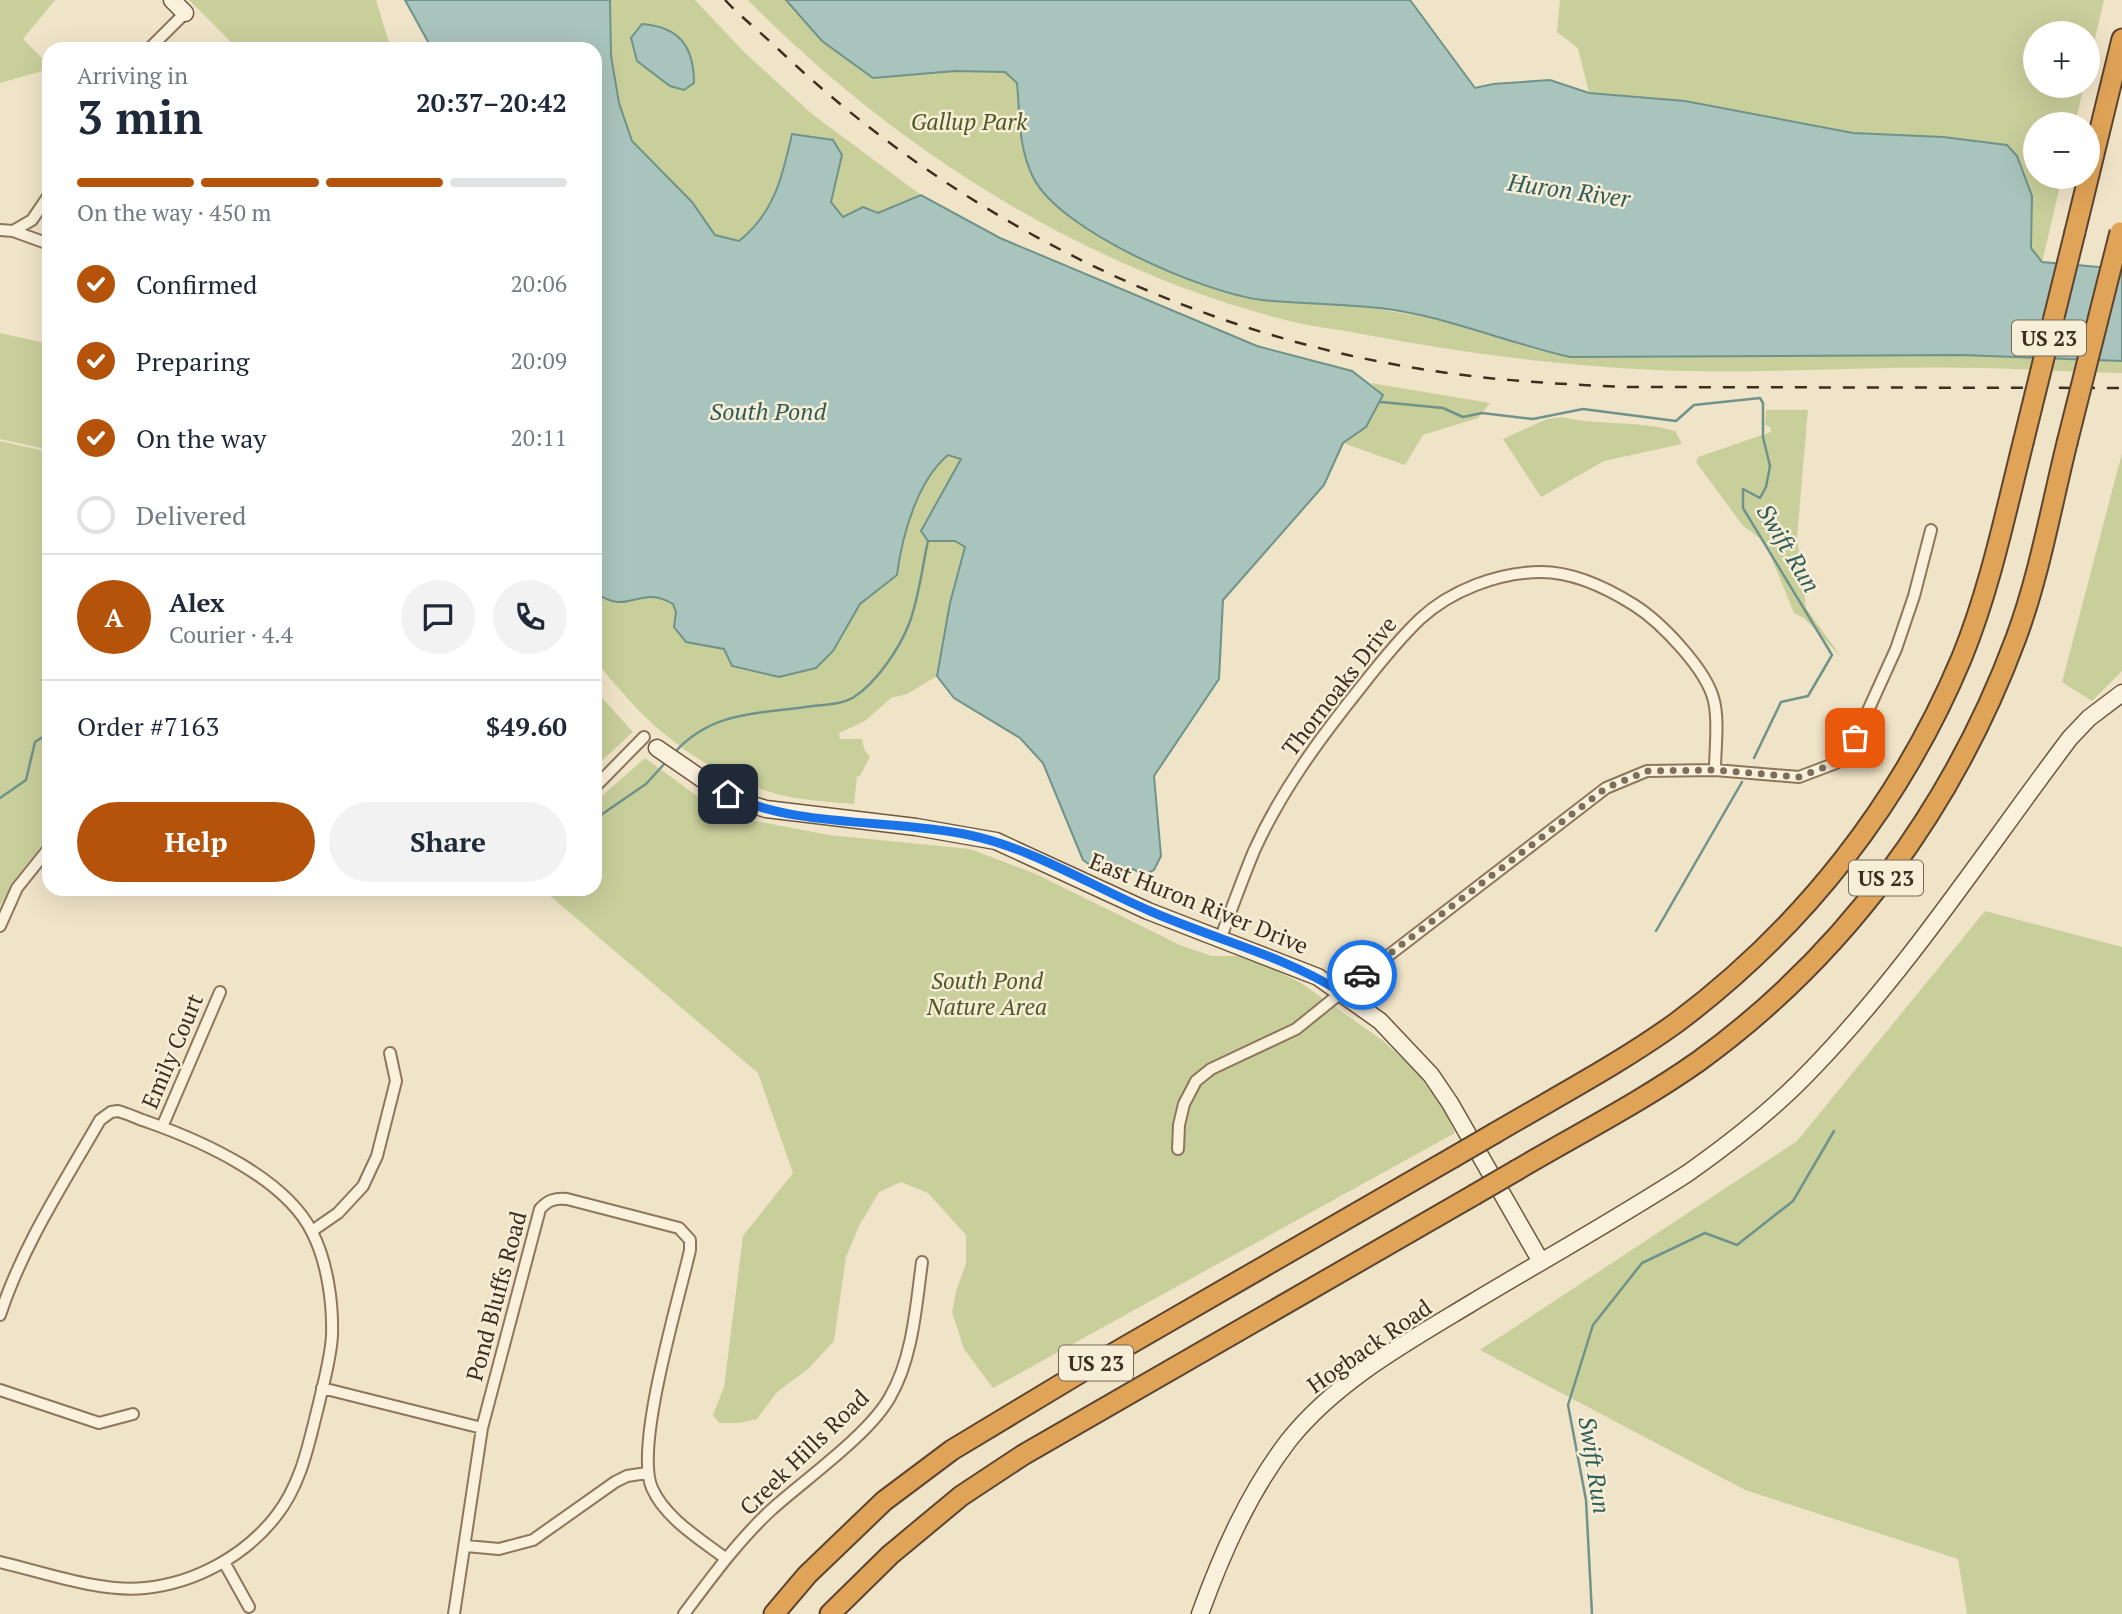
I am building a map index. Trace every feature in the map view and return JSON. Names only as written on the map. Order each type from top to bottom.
[{"type":"highway","name":"US 23","points":[[774,1614],[807,1575],[884,1501],[952,1450],[1635,1050],[1721,988],[1776,937],[1848,855],[1900,780],[1934,719],[1963,654],[1992,565],[2122,39]]},
{"type":"highway","name":"US 23","points":[[830,1614],[890,1555],[961,1496],[1023,1455],[1656,1090],[1751,1020],[1804,971],[1856,916],[1888,876],[1939,799],[1993,694],[2016,637],[2035,576],[2121,227]]},
{"type":"main road","points":[[172,0],[185,13]]},
{"type":"main road","points":[[1540,1260],[1688,1173],[1726,1146],[1809,1072],[1863,1013],[2070,738],[2089,718],[2122,693]]},
{"type":"main road","name":"East Huron River Drive","points":[[657,748],[676,763],[740,801],[766,808],[916,827],[996,841],[1148,911],[1318,977],[1380,1021],[1431,1075],[1450,1103],[1540,1260]]},
{"type":"main road","name":"Hogback Road","points":[[1200,1614],[1238,1522],[1252,1497],[1289,1441],[1313,1414],[1373,1366],[1540,1260]]},
{"type":"street","points":[[156,42],[185,13]]},
{"type":"street","points":[[13,231],[32,220],[42,205]]},
{"type":"street","points":[[0,230],[13,231],[42,241]]},
{"type":"street","points":[[1178,1149],[1179,1125],[1184,1104],[1196,1081],[1211,1069],[1296,1029],[1606,788],[1647,771],[1715,770],[1799,777],[1836,763],[1848,751],[1896,649],[1914,597],[1931,530]]},
{"type":"street","name":"Thornoaks Drive","points":[[1220,940],[1255,850],[1313,749],[1386,656],[1420,620],[1440,603],[1472,587],[1503,578],[1541,572],[1601,587],[1640,609],[1677,642],[1714,700],[1715,770]]},
{"type":"street","points":[[602,780],[644,737]]},
{"type":"street","points":[[0,926],[17,888],[42,857]]},
{"type":"street","name":"Emily Court","points":[[162,1127],[220,992]]},
{"type":"street","points":[[312,1231],[338,1213],[363,1185],[377,1156],[396,1081],[390,1053]]},
{"type":"street","points":[[0,1315],[10,1283],[27,1248],[100,1120],[111,1112],[118,1111],[226,1155],[255,1172],[284,1196],[312,1231],[330,1298],[332,1337],[323,1388],[303,1465],[288,1497],[276,1516],[224,1562],[186,1579],[143,1589],[110,1587],[0,1562]]},
{"type":"street","name":"Pond Bluffs Road","points":[[454,1614],[482,1428],[540,1209],[545,1203],[556,1198],[679,1228],[690,1240],[690,1250],[651,1420],[647,1473],[652,1489],[665,1508],[725,1559]]},
{"type":"street","name":"Creek Hills Road","points":[[684,1614],[725,1559],[768,1513],[869,1423],[890,1399],[904,1369],[922,1262]]},
{"type":"street","points":[[323,1388],[482,1428]]},
{"type":"street","points":[[0,1390],[99,1423],[133,1414]]},
{"type":"street","points":[[466,1546],[499,1549],[533,1540],[615,1482],[627,1476],[647,1473]]},
{"type":"street","points":[[224,1562],[249,1606]]},
{"type":"green space","points":[[0,0],[55,0],[23,39],[42,58],[42,71],[0,83]]},
{"type":"green space","points":[[189,0],[376,0],[389,42],[231,42]]},
{"type":"green space","points":[[610,0],[695,0],[744,52],[812,114],[921,195],[878,213],[863,207],[843,217],[831,202],[842,155],[833,140],[793,134],[775,193],[761,218],[739,241],[715,235],[692,202],[632,141],[619,103],[611,56]]},
{"type":"green space","name":"Gallup Park","points":[[748,0],[786,0],[822,41],[873,78],[955,71],[1004,71],[1017,83],[1020,109],[1045,195],[1091,231],[1351,305],[1445,320],[1537,350],[1570,357],[1962,355],[2122,361],[2122,373],[1940,367],[1737,371],[1619,368],[1471,352],[1289,321],[1213,298],[1139,270],[1066,236],[997,197],[866,106]]},
{"type":"green space","points":[[1560,0],[2104,0],[2099,21],[2023,21],[2023,98],[2081,98],[2078,112],[2023,112],[2023,178],[2007,145],[1943,137],[1853,133],[1685,101],[1589,93],[1578,48],[1557,32]]},
{"type":"green space","points":[[2029,189],[2059,189],[2042,263],[2031,248],[2032,196]]},
{"type":"green space","points":[[0,333],[42,342],[42,448],[0,439]]},
{"type":"green space","points":[[1371,383],[1490,403],[1478,418],[1423,435],[1405,465],[1343,443],[1367,422],[1380,403],[1383,395]]},
{"type":"green space","points":[[1766,410],[1808,410],[1797,537],[1806,608],[1842,658],[1804,618],[1794,613],[1765,542],[1743,526],[1696,462],[1698,457],[1771,432],[1770,427],[1765,425]]},
{"type":"green space","points":[[1562,417],[1675,431],[1682,444],[1604,461],[1541,497],[1503,439],[1547,419]]},
{"type":"green space","points":[[0,441],[42,450],[42,845],[19,874],[0,906]]},
{"type":"green space","points":[[2122,453],[2122,671],[2092,701],[2062,682]]},
{"type":"green space","points":[[948,455],[962,459],[921,531],[929,541],[955,541],[965,547],[950,603],[937,676],[907,694],[891,698],[865,721],[839,733],[840,739],[862,739],[864,749],[870,757],[860,776],[857,776],[854,804],[790,797],[744,783],[723,773],[662,732],[628,699],[602,668],[602,596],[617,602],[651,597],[661,599],[673,604],[676,612],[833,651],[860,604],[897,575],[913,510],[937,466]]},
{"type":"green space","points":[[602,698],[633,732],[602,761]]},
{"type":"green space","name":"South Pond Nature Area","points":[[645,758],[697,796],[750,820],[829,835],[970,849],[1036,874],[1180,945],[1212,956],[1238,956],[1301,983],[1382,1040],[1416,1071],[1445,1111],[1455,1133],[993,1388],[964,1349],[952,1312],[966,1264],[966,1235],[928,1193],[901,1182],[879,1192],[859,1226],[846,1257],[834,1341],[808,1369],[777,1392],[757,1419],[740,1423],[719,1423],[713,1415],[724,1387],[743,1236],[793,1173],[758,1073],[550,896],[602,896],[602,796]]},
{"type":"green space","points":[[1985,911],[2122,947],[2122,1614],[1967,1614],[1958,1559],[1745,1490],[1480,1350],[1797,1141]]},
{"type":"water","name":"South Pond","points":[[405,0],[610,0],[611,56],[619,103],[632,141],[692,202],[715,235],[739,241],[761,218],[775,193],[792,134],[833,140],[842,155],[831,202],[843,217],[863,207],[878,213],[921,195],[1000,238],[1257,346],[1352,371],[1383,395],[1366,427],[1343,443],[1324,485],[1223,600],[1219,679],[1154,776],[1161,856],[1154,870],[1144,875],[1133,869],[1118,873],[1106,872],[1083,860],[1043,763],[1020,738],[954,698],[937,676],[950,603],[965,547],[955,541],[928,541],[921,531],[961,459],[948,455],[937,466],[913,510],[897,575],[860,604],[833,651],[816,668],[779,677],[732,666],[724,649],[686,642],[674,627],[676,612],[673,604],[651,597],[617,602],[602,596],[602,42],[428,42]]},
{"type":"water","name":"Huron River","points":[[786,0],[1410,0],[1475,88],[1550,80],[1589,93],[1685,101],[1853,133],[1943,137],[2007,145],[2017,156],[2023,172],[2023,189],[2029,189],[2032,196],[2031,248],[2042,262],[2122,269],[2122,361],[1962,355],[1570,357],[1400,311],[1262,300],[1237,295],[1171,272],[1136,256],[1102,238],[1048,198],[1028,166],[1020,131],[1017,83],[1005,72],[955,71],[873,78],[822,41]]},
{"type":"water","points":[[642,24],[666,29],[682,41],[691,59],[694,83],[684,90],[670,86],[637,61],[631,38]]},
{"type":"waterway","name":"Swift Run","points":[[1381,402],[1443,408],[1463,417],[1482,413],[1533,419],[1583,409],[1676,421],[1694,405],[1760,398],[1763,403],[1763,437],[1770,466],[1766,487],[1760,498],[1743,489],[1743,508],[1832,655],[1808,696],[1781,702],[1754,758]]},
{"type":"waterway","points":[[675,752],[690,738],[721,721],[756,713],[840,703],[863,691],[886,664],[909,624],[928,541]]},
{"type":"waterway","points":[[0,798],[26,780],[35,742],[42,738]]},
{"type":"waterway","points":[[602,814],[646,784],[666,762]]},
{"type":"waterway","name":"Swift Run","points":[[1656,931],[1742,782]]},
{"type":"waterway","name":"Swift Run","points":[[1592,1614],[1586,1500],[1568,1405],[1593,1325],[1642,1263],[1705,1233],[1737,1245],[1793,1201],[1834,1131]]},
{"type":"railway","points":[[725,0],[844,107],[916,162],[992,211],[1071,255],[1154,293],[1239,325],[1326,350],[1468,376],[1599,386],[2122,388]]},
{"type":"way so far","points":[[1362,975],[1606,788],[1647,771],[1715,770],[1799,777],[1836,763],[1848,751],[1855,738]]},
{"type":"route","points":[[728,794],[740,801],[799,814],[916,827],[996,841],[1148,911],[1318,977],[1341,992],[1362,975]]}]
